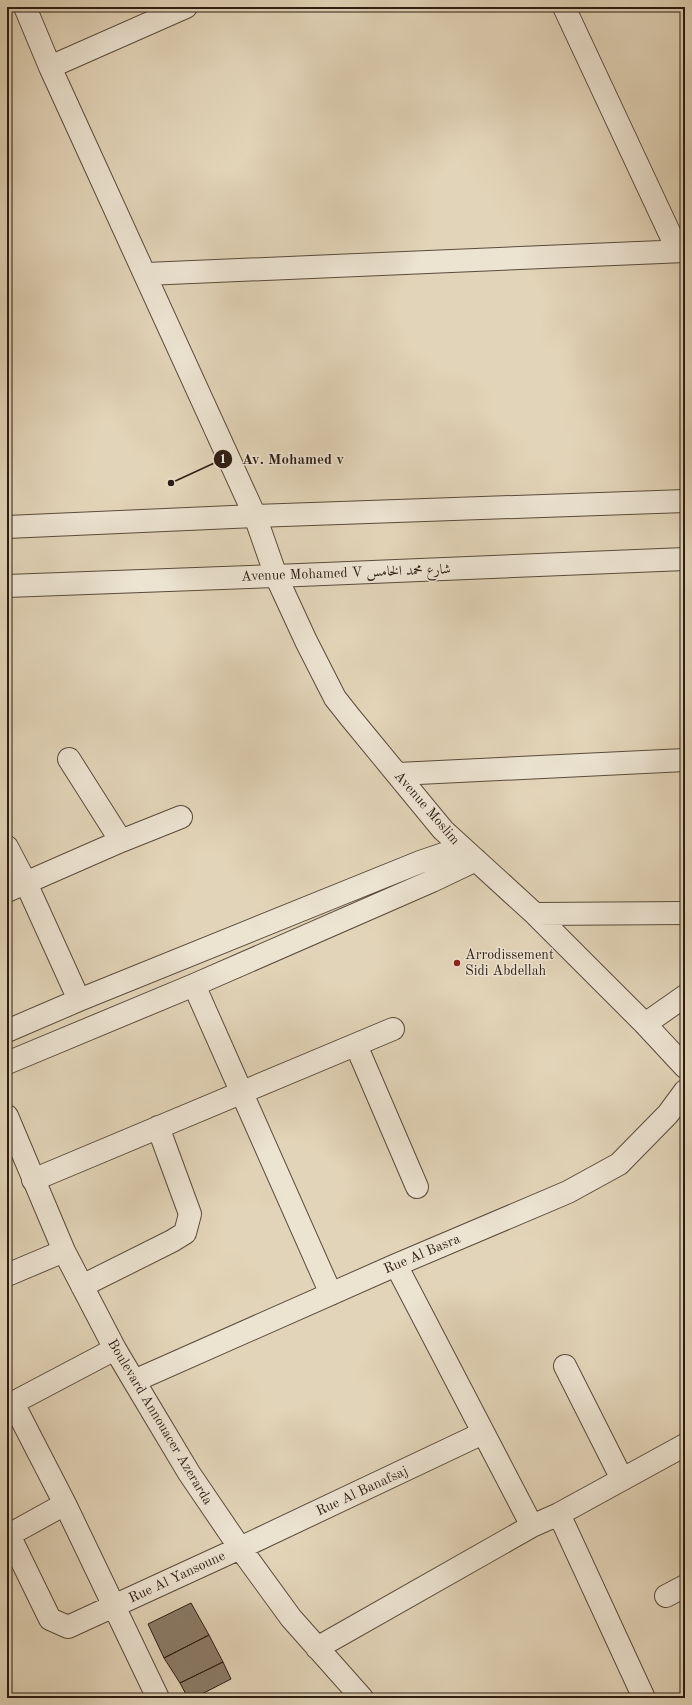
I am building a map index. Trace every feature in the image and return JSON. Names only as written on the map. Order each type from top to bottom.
[{"type":"street","name":"Avenue Moslim","points":[[25,7],[50,67],[146,274],[255,516],[276,576],[306,641],[336,698],[443,830],[536,914],[646,1024],[685,1067]]},
{"type":"street","points":[[50,67],[186,7]]},
{"type":"street","points":[[146,274],[682,251],[564,7]]},
{"type":"street","points":[[7,527],[685,500]]},
{"type":"street","name":"Avenue Mohamed V شارع محمد الخامس","points":[[7,586],[685,558]]},
{"type":"street","points":[[69,759],[120,841]]},
{"type":"street","points":[[398,774],[685,760]]},
{"type":"street","points":[[16,887],[120,841],[180,817]]},
{"type":"street","points":[[7,847],[16,887],[79,1000]]},
{"type":"street","points":[[7,1064],[194,986],[432,882],[469,854]]},
{"type":"street","points":[[7,1031],[79,1000],[420,862],[469,854]]},
{"type":"street","points":[[536,914],[685,913]]},
{"type":"street","points":[[194,986],[331,1294]]},
{"type":"street","points":[[646,1024],[685,996]]},
{"type":"street","points":[[33,1180],[356,1045],[393,1028]]},
{"type":"street","points":[[356,1045],[416,1187]]},
{"type":"street","name":"Rue Al Basra","points":[[134,1381],[396,1265],[568,1192],[619,1164],[668,1114],[685,1091]]},
{"type":"street","name":"Boulevard Annouacer Azerarda","points":[[7,1116],[64,1251],[114,1349],[190,1473],[240,1548],[291,1618],[362,1698]]},
{"type":"street","points":[[82,1286],[185,1233],[190,1214],[158,1127]]},
{"type":"street","points":[[7,1275],[64,1251]]},
{"type":"street","points":[[396,1265],[532,1526]]},
{"type":"street","points":[[114,1349],[10,1405],[65,1504],[158,1698]]},
{"type":"street","points":[[565,1366],[622,1479]]},
{"type":"street","name":"Rue Al Banafsaj","points":[[240,1548],[483,1433]]},
{"type":"street","points":[[317,1648],[532,1526],[559,1514],[685,1445]]},
{"type":"street","points":[[8,1536],[65,1504]]},
{"type":"street","points":[[559,1514],[644,1698]]},
{"type":"street","name":"Rue Al Yansoune","points":[[8,1536],[50,1619],[68,1627],[240,1548]]},
{"type":"street","points":[[666,1596],[685,1586]]},
{"type":"building","points":[[191,1603],[209,1635],[164,1658],[148,1624]]},
{"type":"building","points":[[209,1635],[223,1662],[180,1683],[164,1658]]},
{"type":"building","points":[[223,1662],[231,1679],[194,1698],[188,1698],[180,1683]]},
{"type":"place","name":"Av. Mohamed v","points":[[171,483]]},
{"type":"place","name":"Arrodissement Sidi Abdellah","points":[[457,963]]}]
